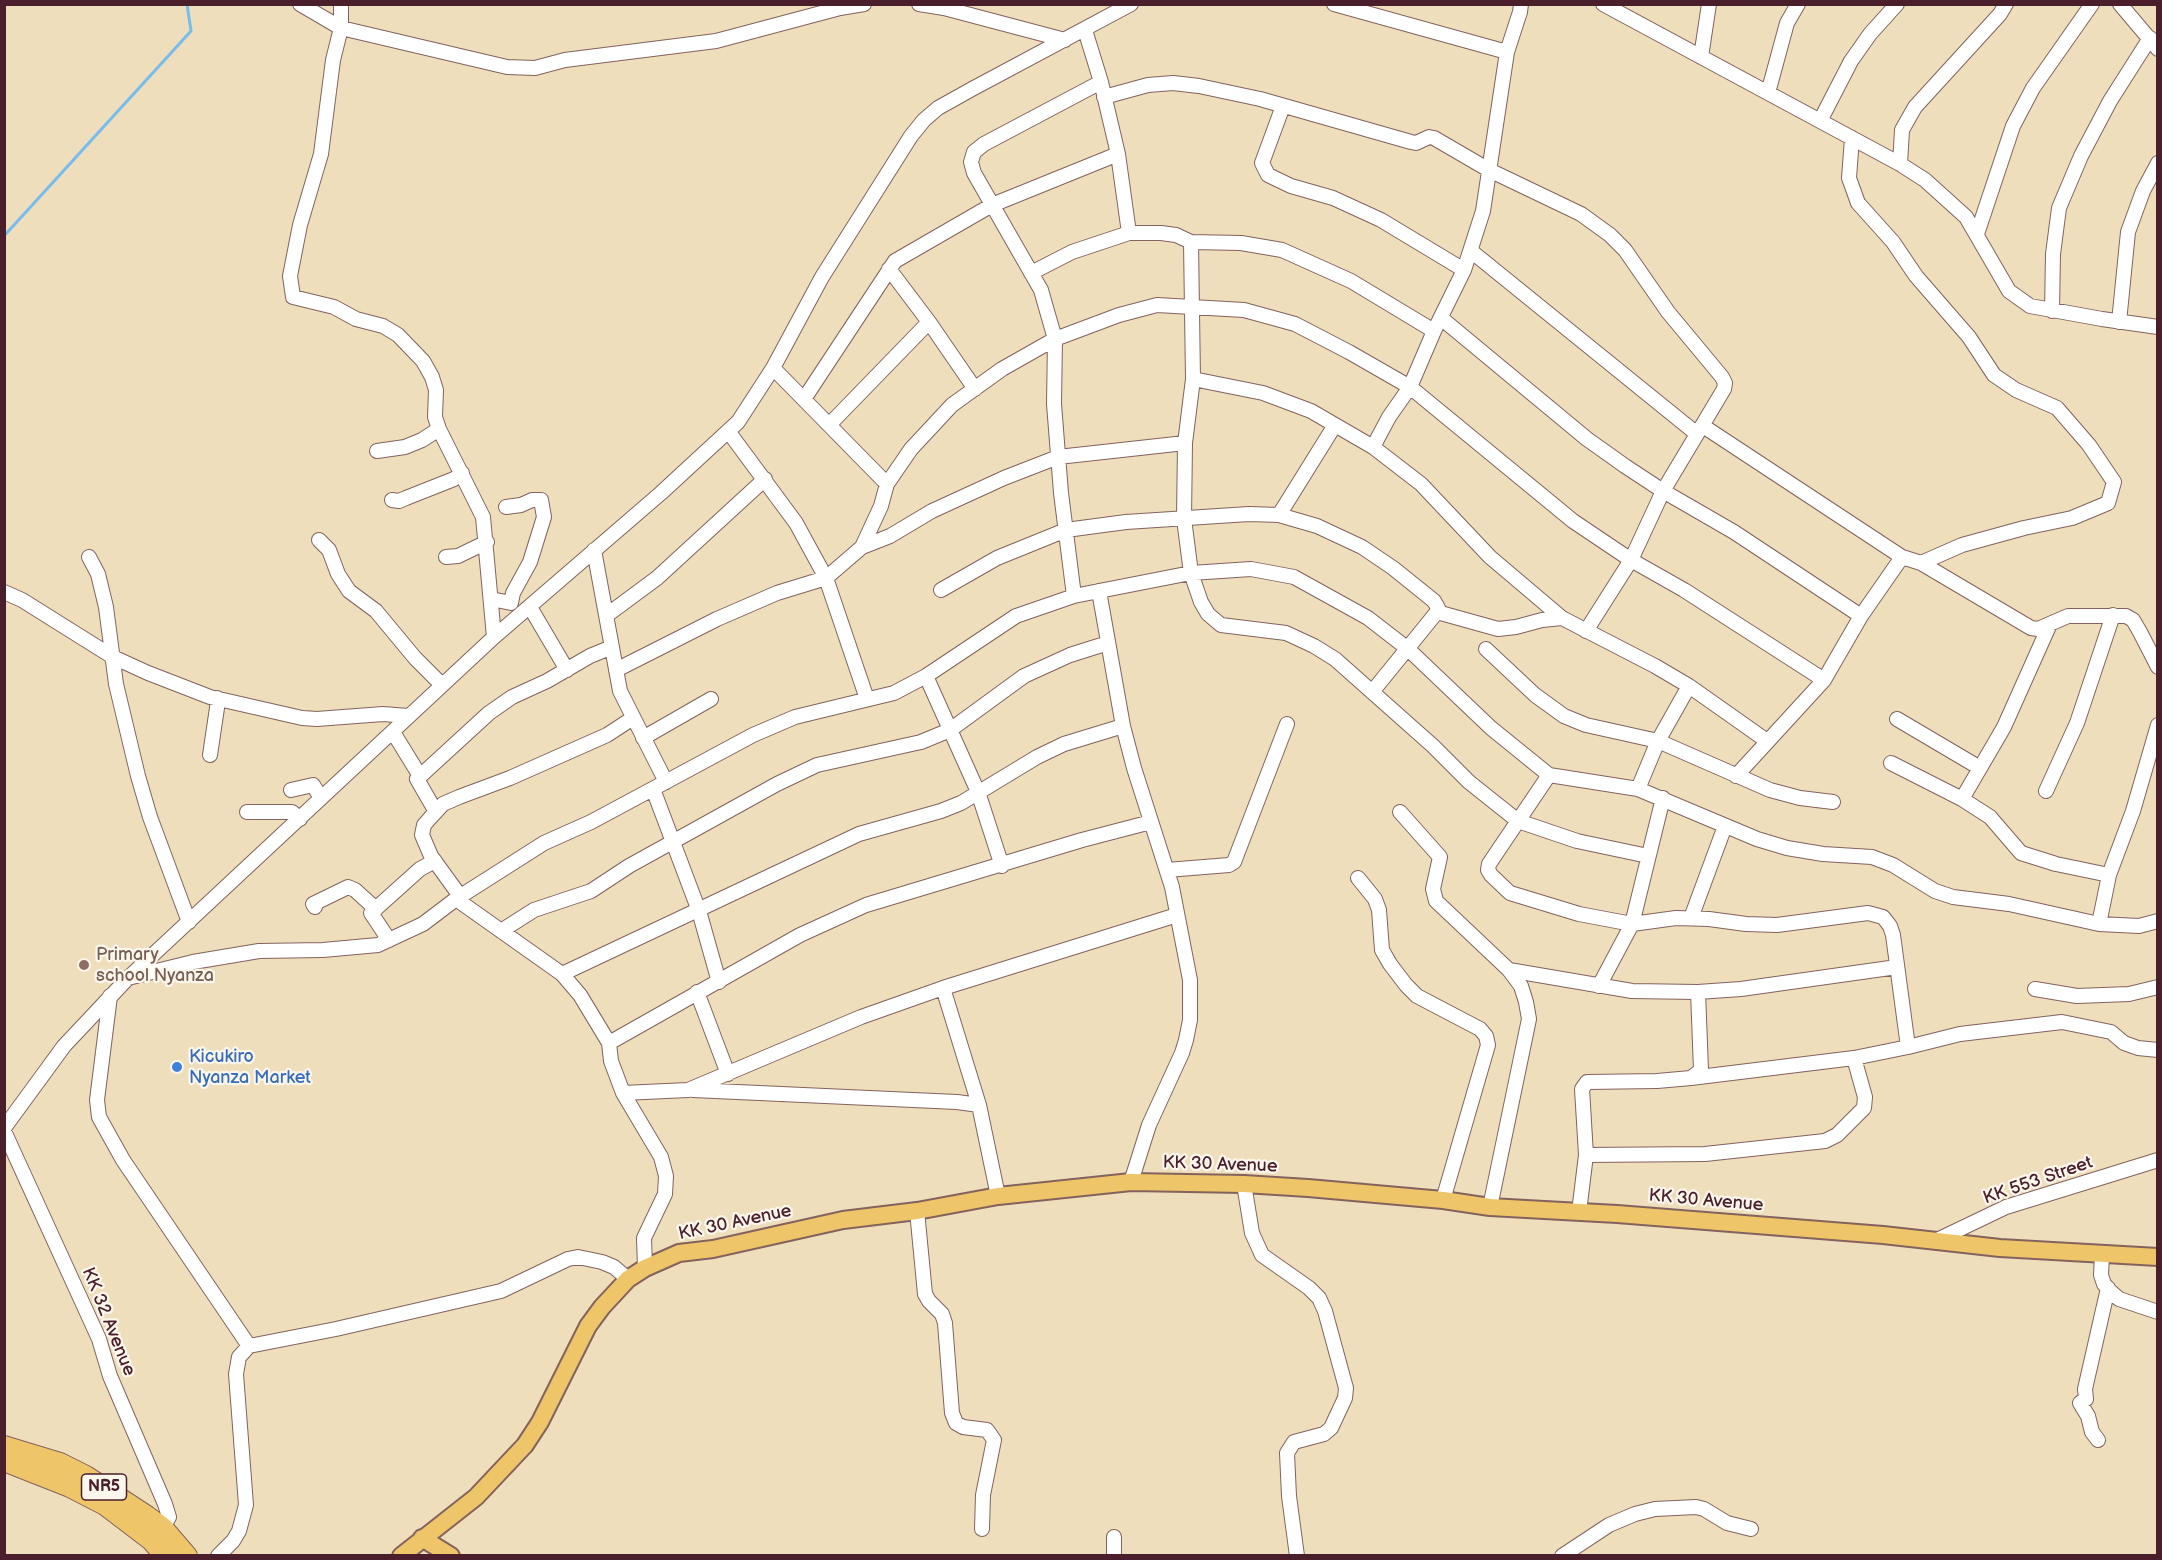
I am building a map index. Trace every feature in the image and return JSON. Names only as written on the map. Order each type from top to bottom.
[{"type":"highway","name":"NR5","points":[[4,1446],[60,1464],[87,1476],[187,1556]]},
{"type":"highway","name":"NR5","points":[[4,1461],[90,1497],[157,1534],[165,1556]]},
{"type":"main road","name":"KK 30 Avenue","points":[[401,1556],[476,1497],[525,1445],[540,1422],[588,1326],[628,1279],[645,1268],[679,1253],[713,1249],[843,1220],[916,1211],[998,1196],[1131,1182],[1244,1184],[1443,1200],[1490,1207],[2157,1257]]},
{"type":"main road","points":[[422,1538],[450,1556]]},
{"type":"street","points":[[300,4],[341,28],[507,67],[536,68],[565,60],[716,41],[840,8],[864,4]]},
{"type":"street","points":[[341,4],[341,28],[333,60],[321,154],[300,225],[290,276],[293,297],[334,307],[356,319],[383,326],[398,335],[423,361],[436,390],[435,417],[439,429],[483,517],[494,637]]},
{"type":"street","points":[[920,4],[944,8],[1065,40]]},
{"type":"street","points":[[4,1130],[64,1046],[128,978],[494,637],[662,493],[746,412],[822,277],[911,136],[924,120],[938,108],[963,93],[1131,4]]},
{"type":"street","points":[[1334,4],[1507,52]]},
{"type":"street","points":[[1373,447],[1389,417],[1410,387],[1464,270],[1483,211],[1507,52],[1521,12],[1521,4]]},
{"type":"street","points":[[1603,4],[1900,164],[1925,180],[1966,217],[2010,291],[2030,306],[2157,327]]},
{"type":"street","points":[[1701,57],[1709,4]]},
{"type":"street","points":[[1768,93],[1787,23],[1798,4]]},
{"type":"street","points":[[1820,121],[1851,61],[1870,34],[1897,4]]},
{"type":"street","points":[[1900,164],[1902,130],[1915,107],[2000,14],[2006,4]]},
{"type":"street","points":[[1977,234],[2013,126],[2033,88],[2092,4]]},
{"type":"street","points":[[2052,310],[2053,254],[2059,208],[2086,147],[2110,101],[2154,43],[2120,4]]},
{"type":"street","points":[[1085,30],[1101,82],[1118,154],[1129,233]]},
{"type":"street","points":[[1074,596],[1054,404],[1055,339],[1048,309],[1031,273],[974,173],[971,162],[974,152],[984,144],[1101,82]]},
{"type":"street","points":[[1104,97],[1148,85],[1173,83],[1199,86],[1283,106],[1411,142],[1416,143],[1429,137],[1434,138],[1489,170],[1581,213],[1610,235],[1625,250],[1668,312],[1725,383],[1724,389],[1663,491],[1631,560],[1586,631]]},
{"type":"street","points":[[1283,106],[1262,164],[1268,175],[1291,186],[1333,198],[1381,220],[1464,270]]},
{"type":"street","points":[[1852,138],[1849,178],[1858,203],[1893,242],[1916,276],[1969,337],[1994,375],[2016,390],[2057,408],[2089,445],[2114,482],[2108,503],[2090,511],[2072,518],[1962,545],[1921,563]]},
{"type":"street","points":[[804,399],[895,261],[992,205],[1118,154]]},
{"type":"street","points":[[2119,322],[2128,232],[2143,191],[2157,163]]},
{"type":"street","points":[[1031,273],[1072,252],[1129,233],[1176,235],[1191,242],[1241,243],[1282,250],[1351,281],[1434,331]]},
{"type":"street","points":[[1191,242],[1193,379],[1185,443],[1184,519],[1191,573],[1201,602],[1208,614],[1221,625],[1286,633],[1335,659],[1433,746],[1469,782],[1518,821],[1577,841],[1648,856]]},
{"type":"street","points":[[1470,250],[1700,430],[1902,558],[1921,563],[2031,628],[2038,629],[2068,616],[2126,616],[2133,620],[2157,668]]},
{"type":"street","points":[[889,269],[975,389]]},
{"type":"street","points":[[862,548],[881,506],[887,484],[911,449],[952,405],[1002,369],[1055,339],[1119,315],[1157,305],[1244,310],[1295,324],[1410,387],[1573,521],[1631,560],[1684,590],[1824,680]]},
{"type":"street","points":[[1441,318],[1587,439],[1663,491],[1734,532],[1861,616]]},
{"type":"street","points":[[829,424],[929,322]]},
{"type":"street","points":[[772,368],[887,484]]},
{"type":"street","points":[[1193,379],[1263,393],[1311,411],[1373,447],[1421,483],[1490,557],[1562,618],[1689,686],[1767,741]]},
{"type":"street","points":[[1279,515],[1335,425]]},
{"type":"street","points":[[377,451],[405,447],[422,441],[439,429]]},
{"type":"street","points":[[728,430],[796,523],[826,578],[867,699]]},
{"type":"street","points":[[616,670],[717,619],[777,593],[826,578],[862,548],[890,536],[932,511],[1004,478],[1058,457],[1185,443]]},
{"type":"street","points":[[392,500],[399,501],[431,489],[462,473]]},
{"type":"street","points":[[607,615],[657,578],[765,479]]},
{"type":"street","points":[[491,599],[511,603],[513,593],[530,562],[544,517],[541,500],[506,507]]},
{"type":"street","points":[[941,590],[997,558],[1066,530],[1126,522],[1249,514],[1279,515],[1317,526],[1362,547],[1393,568],[1434,601],[1438,608],[1372,692]]},
{"type":"street","points":[[319,540],[329,550],[338,574],[349,591],[376,610],[415,658],[442,685]]},
{"type":"street","points":[[446,557],[458,556],[486,542]]},
{"type":"street","points":[[594,550],[620,691],[666,782]]},
{"type":"street","points":[[89,557],[100,584],[110,634],[116,684],[150,817],[189,922]]},
{"type":"street","points":[[1736,776],[1824,680],[1861,616],[1902,558]]},
{"type":"street","points":[[128,978],[193,962],[259,951],[323,951],[378,945],[423,924],[458,898],[544,843],[591,822],[753,735],[795,717],[894,693],[926,676],[1016,616],[1074,596],[1191,573],[1251,568],[1294,576],[1368,618],[1408,649],[1491,728],[1549,775],[1638,789],[1757,839],[1787,848],[1823,854],[1872,857],[1893,865],[1935,891],[1953,897],[2009,904],[2099,924],[2139,926],[2157,921]]},
{"type":"street","points":[[1099,591],[1123,726],[1172,886],[1188,963],[1190,1020],[1182,1053],[1149,1125],[1131,1182]]},
{"type":"street","points":[[4,592],[22,600],[112,657],[148,673],[217,698],[302,718],[383,714],[408,716]]},
{"type":"street","points":[[530,607],[567,669]]},
{"type":"street","points":[[1437,612],[1498,629],[1562,618]]},
{"type":"street","points":[[2046,791],[2077,723],[2113,615]]},
{"type":"street","points":[[1962,799],[2004,727],[2050,624]]},
{"type":"street","points":[[501,931],[534,910],[591,891],[629,866],[777,784],[817,765],[857,755],[898,749],[950,730],[1024,676],[1070,655],[1108,643]]},
{"type":"street","points":[[436,812],[417,779],[420,776],[489,713],[512,697],[612,647]]},
{"type":"street","points":[[1486,649],[1535,695],[1564,716],[1586,725],[1658,741],[1770,790],[1800,798],[1833,802]]},
{"type":"street","points":[[926,676],[978,792],[1002,866]]},
{"type":"street","points":[[1638,789],[1658,741],[1689,686]]},
{"type":"street","points":[[210,755],[217,698]]},
{"type":"street","points":[[643,738],[711,699]]},
{"type":"street","points":[[633,718],[607,735],[510,778],[443,804],[424,825],[422,835],[458,898],[562,974],[580,994],[609,1043],[611,1061],[623,1093],[661,1157],[666,1176],[665,1194],[644,1238],[645,1268]]},
{"type":"street","points":[[1897,719],[1980,768]]},
{"type":"street","points":[[1167,870],[1229,865],[1234,862],[1287,724]]},
{"type":"street","points":[[2099,924],[2109,875],[2133,811],[2157,725]]},
{"type":"street","points":[[562,974],[859,834],[941,812],[961,803],[1037,757],[1064,744],[1123,726]]},
{"type":"street","points":[[396,737],[420,776]]},
{"type":"street","points":[[1891,762],[1962,799],[1990,817],[2021,853],[2056,864],[2109,875]]},
{"type":"street","points":[[1549,775],[1488,870],[1510,893],[1579,914],[1632,924],[1691,918],[1777,925],[1868,913],[1883,917],[1893,934],[1908,1047]]},
{"type":"street","points":[[291,790],[314,785],[321,798]]},
{"type":"street","points":[[653,789],[699,911],[719,982]]},
{"type":"street","points":[[1599,986],[1632,924],[1663,798]]},
{"type":"street","points":[[247,812],[292,812],[300,819]]},
{"type":"street","points":[[1400,812],[1440,857],[1433,889],[1436,901],[1509,970],[1521,986],[1529,1019],[1490,1207]]},
{"type":"street","points":[[609,1043],[800,935],[866,905],[917,888],[1002,866],[1082,840],[1151,822]]},
{"type":"street","points":[[1691,918],[1725,826]]},
{"type":"street","points":[[389,939],[371,913],[420,869],[435,861]]},
{"type":"street","points":[[1358,878],[1375,899],[1379,910],[1382,950],[1406,985],[1417,996],[1480,1029],[1486,1036],[1488,1045],[1443,1200]]},
{"type":"street","points":[[315,907],[313,904],[348,888],[355,890],[376,909]]},
{"type":"street","points":[[688,1090],[861,1017],[943,988],[1177,915]]},
{"type":"street","points":[[1509,970],[1632,991],[1698,992],[1741,989],[1897,967]]},
{"type":"street","points":[[2035,989],[2076,996],[2129,994],[2157,987]]},
{"type":"street","points":[[943,988],[979,1105],[998,1196]]},
{"type":"street","points":[[697,992],[728,1074]]},
{"type":"street","points":[[1692,1078],[1701,1070],[1698,992]]},
{"type":"street","points":[[110,996],[98,1088],[99,1117],[123,1160],[249,1346]]},
{"type":"street","points":[[1579,1212],[1586,1155],[1582,1089],[1587,1082],[1692,1078],[1854,1058],[1960,1034],[2062,1023],[2110,1032],[2124,1043],[2138,1048],[2157,1050]]},
{"type":"street","points":[[1586,1155],[1705,1154],[1825,1141],[1837,1135],[1864,1108],[1865,1097],[1854,1058]]},
{"type":"street","points":[[623,1093],[688,1090],[957,1102],[979,1105]]},
{"type":"street","name":"KK 32 Avenue","points":[[4,1130],[99,1339],[110,1376],[165,1504],[169,1517],[157,1534]]},
{"type":"street","name":"KK 553 Street","points":[[1933,1242],[2006,1207],[2157,1160]]},
{"type":"street","points":[[1244,1184],[1252,1233],[1262,1255],[1309,1288],[1319,1298],[1325,1311],[1346,1388],[1345,1398],[1331,1428],[1324,1434],[1294,1442],[1287,1453],[1289,1496],[1297,1556]]},
{"type":"street","points":[[916,1211],[925,1294],[942,1314],[945,1323],[952,1413],[956,1422],[963,1427],[987,1430],[994,1440],[983,1495],[982,1529]]},
{"type":"street","points":[[2102,1254],[2101,1275],[2108,1288],[2119,1299],[2157,1312]]},
{"type":"street","points":[[218,1556],[229,1546],[239,1531],[246,1505],[236,1374],[239,1357],[249,1346],[501,1291],[568,1259],[579,1257],[614,1267],[628,1279]]},
{"type":"street","points":[[2098,1440],[2080,1404],[2086,1399],[2085,1389],[2108,1288]]},
{"type":"street","points":[[1564,1555],[1609,1525],[1655,1509],[1696,1507],[1704,1509],[1726,1523],[1751,1529]]},
{"type":"street","points":[[1114,1537],[1114,1556]]},
{"type":"waterway","points":[[4,236],[191,31],[187,4]]},
{"type":"place","name":"Primary school Nyanza","points":[[84,965]]},
{"type":"place","name":"Kicukiro Nyanza Market","points":[[177,1067]]}]
